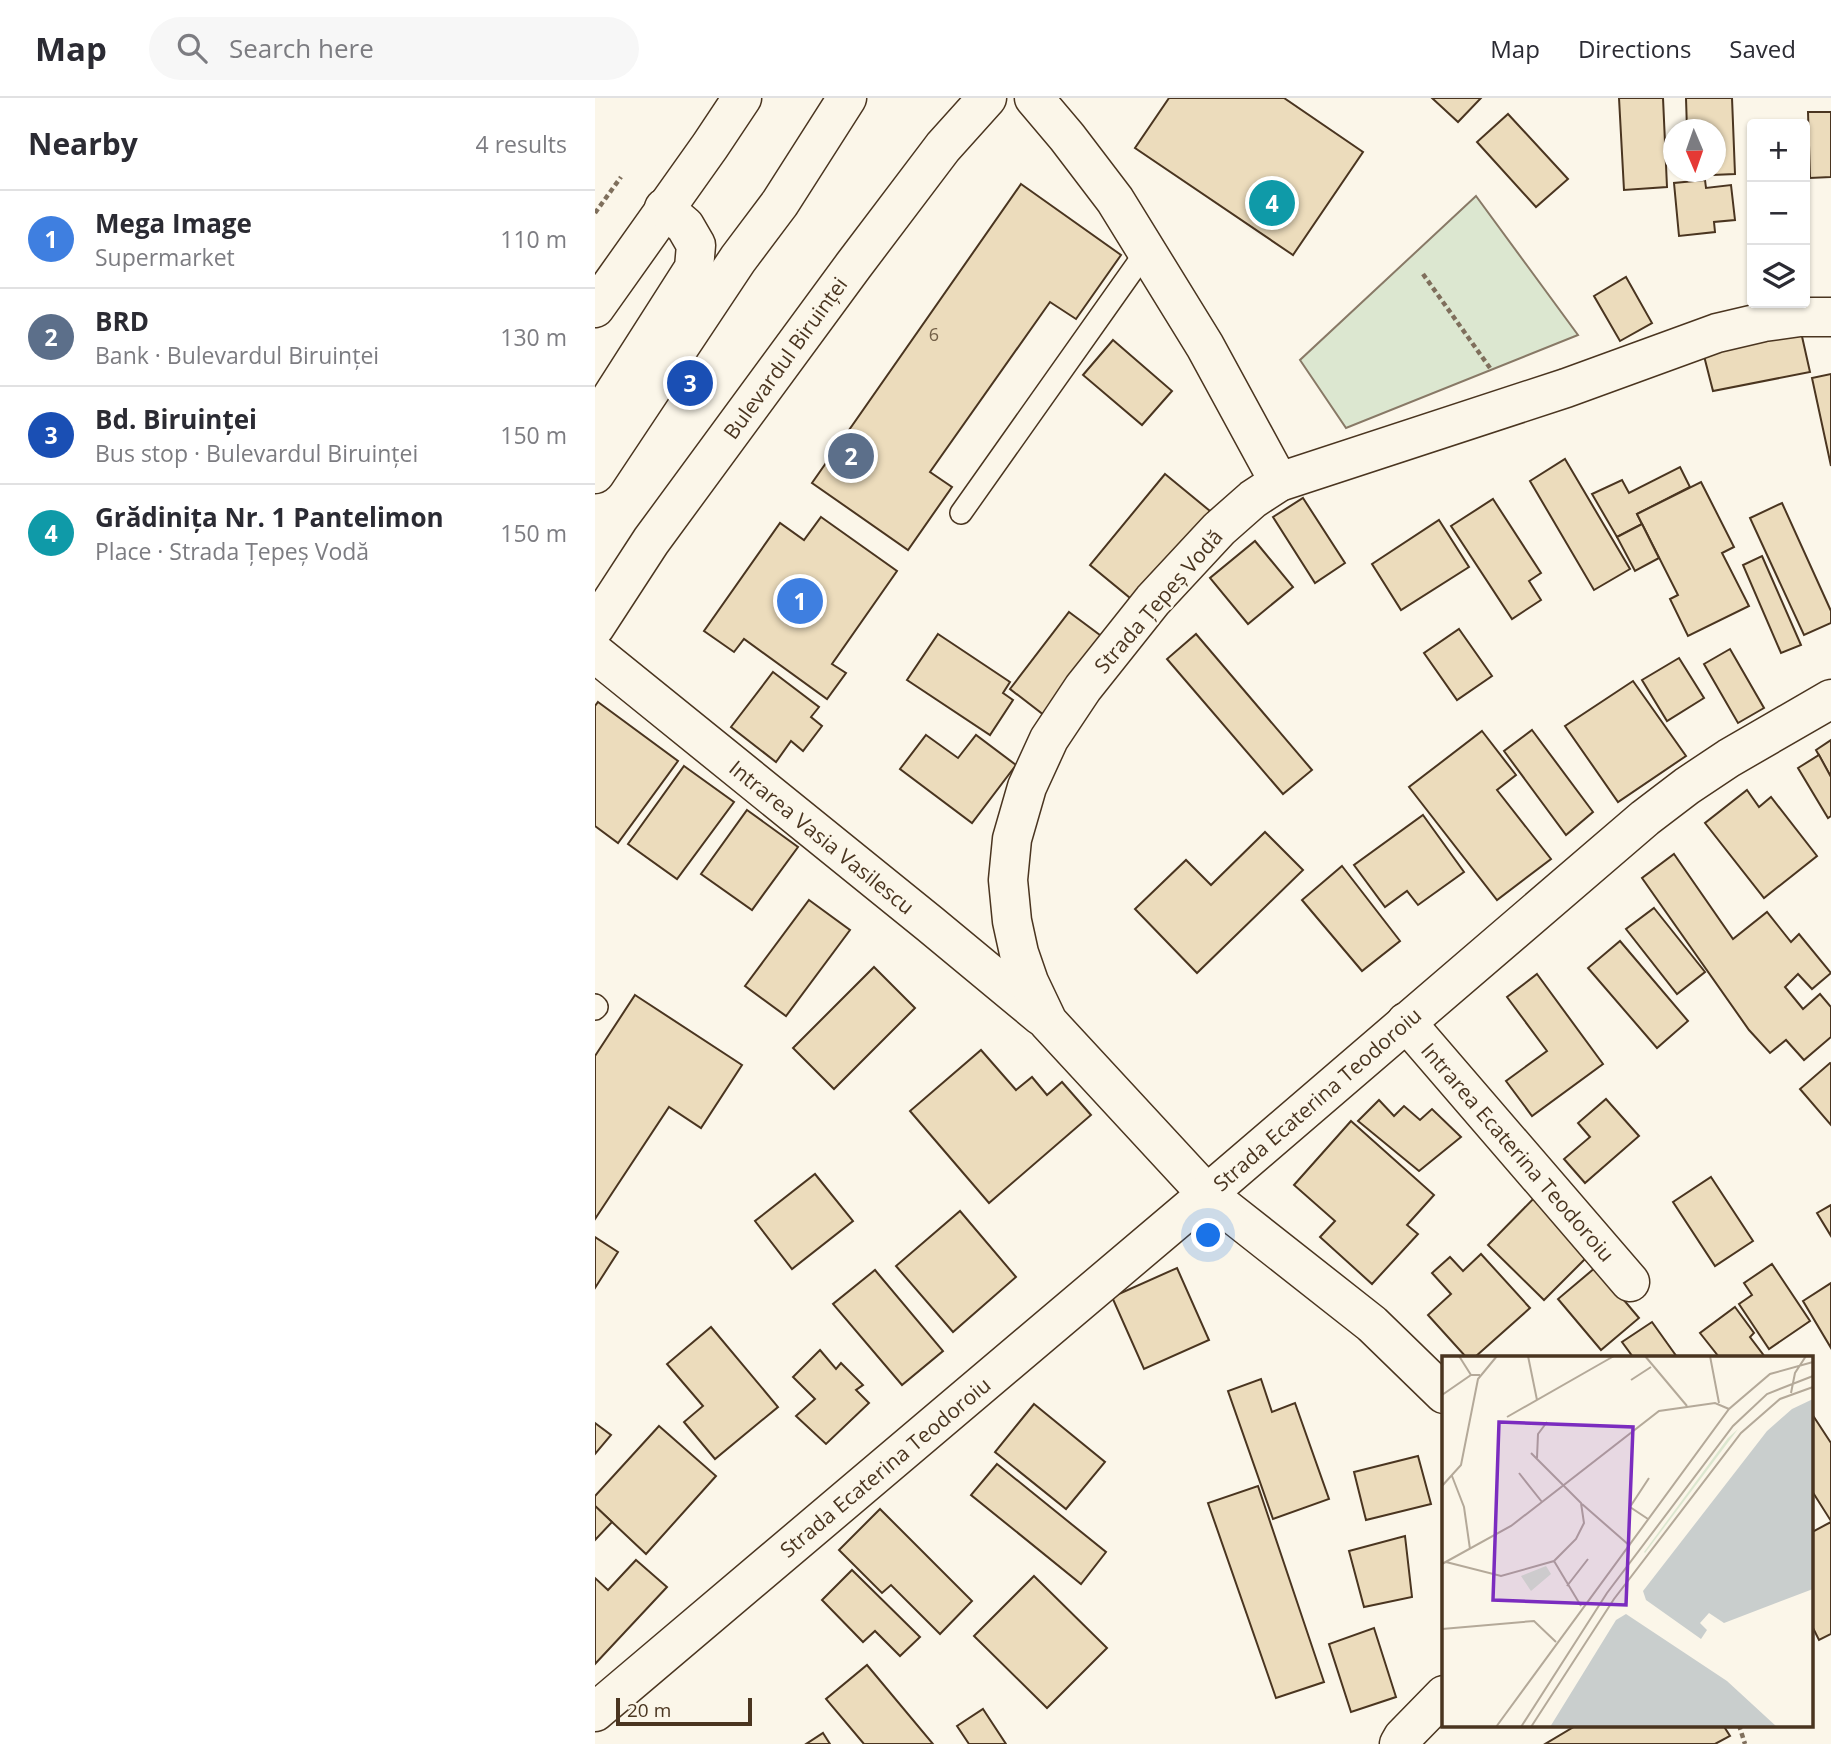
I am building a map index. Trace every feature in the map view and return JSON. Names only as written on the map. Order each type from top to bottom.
[{"type":"street","points":[[595,308],[741,98]]},
{"type":"street","points":[[595,474],[738,259],[780,203],[846,98]]},
{"type":"street","name":"Bulevardul Biruinței","points":[[595,626],[652,541],[853,266],[943,147],[987,98]]},
{"type":"street","points":[[1034,98],[1115,200],[1147,250],[1205,346],[1279,482]]},
{"type":"street","points":[[595,422],[694,268],[696,245],[685,226],[664,208]]},
{"type":"street","name":"Strada Țepeș Vodă","points":[[1442,1392],[1372,1324],[1207,1194],[1048,1022],[1019,953],[1012,921],[1008,880],[1012,839],[1027,787],[1049,739],[1083,688],[1153,600],[1219,529],[1253,499],[1279,482],[1566,388],[1717,333],[1764,322],[1800,317],[1831,317]]},
{"type":"street","name":"Intrarea Vasia Vasilescu","points":[[595,653],[1048,1022]]},
{"type":"street","name":"Strada Ecaterina Teodoroiu","points":[[595,1712],[1207,1194],[1645,818],[1729,758],[1831,699]]},
{"type":"street","name":"Intrarea Ecaterina Teodoroiu","points":[[1406,1022],[1630,1282]]},
{"type":"street","points":[[1399,1744],[1442,1697]]},
{"type":"lane","points":[[961,513],[1147,250]]},
{"type":"path","points":[[595,213],[621,177]]},
{"type":"path","points":[[1423,274],[1497,379],[1511,406]]},
{"type":"path","points":[[1739,1726],[1745,1744]]},
{"type":"green space","points":[[1476,196],[1578,335],[1346,428],[1300,360]]},
{"type":"building","points":[[1169,98],[1284,98],[1363,152],[1293,255],[1135,148]]},
{"type":"building","points":[[1432,98],[1481,98],[1458,122]]},
{"type":"building","points":[[1619,98],[1663,98],[1663,182],[1667,182],[1667,187],[1624,190]]},
{"type":"building","points":[[1686,98],[1732,98],[1735,174],[1726,174],[1726,119],[1687,119]]},
{"type":"building","points":[[1808,112],[1831,112],[1831,177],[1810,178]]},
{"type":"building","points":[[1508,114],[1568,179],[1536,207],[1477,142]]},
{"type":"building","points":[[1705,182],[1706,188],[1731,185],[1735,220],[1714,222],[1715,232],[1679,236],[1674,183]]},
{"type":"building","points":[[1021,184],[1121,255],[1076,319],[1050,302],[930,472],[952,487],[908,550],[812,483]]},
{"type":"building","points":[[1626,277],[1652,323],[1620,341],[1594,296]]},
{"type":"building","points":[[1801,332],[1810,372],[1713,391],[1703,352]]},
{"type":"building","points":[[1113,340],[1172,391],[1142,425],[1083,375]]},
{"type":"building","points":[[1831,374],[1831,466],[1812,378]]},
{"type":"building","points":[[1565,459],[1630,569],[1594,590],[1530,481]]},
{"type":"building","points":[[1680,467],[1690,487],[1637,514],[1642,524],[1617,537],[1592,494],[1622,480],[1629,493]]},
{"type":"building","points":[[1165,474],[1210,511],[1135,602],[1090,565]]},
{"type":"building","points":[[1701,482],[1734,547],[1722,553],[1749,606],[1688,636],[1670,599],[1678,595],[1637,514]]},
{"type":"building","points":[[1303,498],[1345,563],[1315,583],[1273,517]]},
{"type":"building","points":[[1493,499],[1541,573],[1529,581],[1541,600],[1512,619],[1451,526]]},
{"type":"building","points":[[1782,503],[1831,611],[1831,623],[1804,635],[1750,518]]},
{"type":"building","points":[[821,517],[897,571],[832,664],[846,673],[827,699],[744,639],[734,652],[704,631],[780,523],[804,540]]},
{"type":"building","points":[[1439,520],[1469,567],[1401,610],[1372,564]]},
{"type":"building","points":[[1642,524],[1659,558],[1635,571],[1617,537]]},
{"type":"building","points":[[1255,541],[1293,587],[1248,624],[1210,578]]},
{"type":"building","points":[[1762,556],[1801,645],[1781,653],[1743,565]]},
{"type":"building","points":[[1069,612],[1112,644],[1053,722],[1010,689]]},
{"type":"building","points":[[1459,629],[1492,676],[1457,700],[1424,653]]},
{"type":"building","points":[[938,634],[1010,682],[1003,693],[1013,700],[990,735],[907,680]]},
{"type":"building","points":[[1196,634],[1312,770],[1283,794],[1167,659]]},
{"type":"building","points":[[1730,649],[1764,708],[1738,723],[1704,664]]},
{"type":"building","points":[[1679,658],[1704,698],[1667,721],[1642,680]]},
{"type":"building","points":[[773,672],[819,707],[811,717],[822,726],[803,751],[791,741],[776,762],[731,727]]},
{"type":"building","points":[[1633,681],[1686,756],[1618,802],[1565,726]]},
{"type":"building","points":[[598,702],[678,761],[618,843],[595,826],[595,706]]},
{"type":"building","points":[[1532,730],[1593,812],[1566,835],[1504,751]]},
{"type":"building","points":[[1482,731],[1516,775],[1497,790],[1551,859],[1497,900],[1409,787]]},
{"type":"building","points":[[926,735],[958,758],[976,735],[1016,765],[972,823],[900,769]]},
{"type":"building","points":[[1831,740],[1831,777],[1816,750]]},
{"type":"building","points":[[1819,755],[1831,777],[1831,816],[1828,818],[1798,768]]},
{"type":"building","points":[[684,766],[734,802],[677,879],[628,844]]},
{"type":"building","points":[[1747,790],[1759,807],[1771,797],[1817,856],[1764,898],[1705,823]]},
{"type":"building","points":[[747,810],[798,847],[752,910],[701,874]]},
{"type":"building","points":[[1423,815],[1464,872],[1418,905],[1407,891],[1385,907],[1354,865]]},
{"type":"building","points":[[1265,832],[1303,870],[1197,973],[1135,909],[1186,860],[1211,885]]},
{"type":"building","points":[[1674,854],[1733,939],[1767,912],[1791,942],[1799,934],[1831,973],[1812,989],[1798,974],[1785,987],[1803,1009],[1820,994],[1831,1007],[1831,1037],[1804,1060],[1786,1040],[1770,1053],[1749,1030],[1642,878]]},
{"type":"building","points":[[1342,866],[1400,941],[1362,971],[1302,900]]},
{"type":"building","points":[[809,900],[850,930],[786,1016],[745,986]]},
{"type":"building","points":[[1654,908],[1705,972],[1677,994],[1626,929]]},
{"type":"building","points":[[1620,941],[1688,1021],[1657,1048],[1588,968]]},
{"type":"building","points":[[874,967],[915,1008],[834,1089],[793,1048]]},
{"type":"building","points":[[1537,974],[1603,1064],[1532,1116],[1506,1081],[1547,1051],[1507,997]]},
{"type":"building","points":[[635,995],[742,1065],[701,1128],[669,1107],[595,1219],[595,1056]]},
{"type":"building","points":[[981,1050],[1016,1090],[1032,1077],[1047,1095],[1062,1082],[1091,1115],[989,1203],[910,1111]]},
{"type":"building","points":[[1831,1064],[1831,1125],[1800,1089]]},
{"type":"building","points":[[1606,1099],[1639,1136],[1585,1183],[1564,1159],[1590,1137],[1578,1123]]},
{"type":"building","points":[[1379,1100],[1394,1116],[1404,1106],[1420,1120],[1432,1109],[1461,1137],[1419,1171],[1358,1121]]},
{"type":"building","points":[[1351,1121],[1434,1195],[1407,1225],[1418,1234],[1372,1284],[1320,1237],[1335,1221],[1294,1185]]},
{"type":"building","points":[[815,1174],[853,1221],[792,1269],[755,1221]]},
{"type":"building","points":[[1711,1177],[1753,1241],[1715,1266],[1673,1202]]},
{"type":"building","points":[[1540,1192],[1596,1248],[1544,1300],[1488,1245]]},
{"type":"building","points":[[1831,1205],[1831,1236],[1817,1213]]},
{"type":"building","points":[[960,1211],[1016,1277],[953,1332],[896,1266]]},
{"type":"building","points":[[595,1237],[618,1252],[595,1288]]},
{"type":"building","points":[[1481,1254],[1530,1308],[1476,1356],[1465,1356],[1428,1315],[1451,1294],[1432,1273],[1450,1257],[1463,1271]]},
{"type":"building","points":[[1772,1264],[1810,1321],[1769,1349],[1739,1304],[1752,1295],[1744,1283]]},
{"type":"building","points":[[1596,1267],[1639,1318],[1601,1350],[1558,1299]]},
{"type":"building","points":[[1177,1268],[1209,1340],[1144,1369],[1112,1297]]},
{"type":"building","points":[[875,1270],[943,1351],[902,1385],[833,1304]]},
{"type":"building","points":[[1831,1283],[1831,1348],[1803,1301]]},
{"type":"building","points":[[1735,1307],[1754,1333],[1750,1337],[1764,1356],[1718,1356],[1700,1333]]},
{"type":"building","points":[[1652,1322],[1676,1356],[1632,1356],[1622,1342]]},
{"type":"building","points":[[711,1327],[778,1407],[715,1459],[684,1422],[703,1406],[667,1364]]},
{"type":"building","points":[[820,1350],[836,1369],[841,1363],[863,1385],[856,1390],[869,1403],[826,1444],[796,1416],[815,1399],[793,1377]]},
{"type":"building","points":[[1261,1379],[1272,1412],[1295,1403],[1329,1499],[1273,1519],[1228,1391]]},
{"type":"building","points":[[1034,1404],[1105,1462],[1066,1509],[995,1452]]},
{"type":"building","points":[[1813,1416],[1831,1443],[1831,1521],[1813,1493]]},
{"type":"building","points":[[595,1423],[611,1435],[595,1454]]},
{"type":"building","points":[[659,1426],[716,1476],[646,1554],[595,1506],[595,1496]]},
{"type":"building","points":[[1418,1456],[1431,1504],[1366,1520],[1354,1472]]},
{"type":"building","points":[[997,1464],[1106,1552],[1081,1584],[971,1495]]},
{"type":"building","points":[[1258,1486],[1324,1682],[1276,1698],[1208,1503]]},
{"type":"building","points":[[595,1506],[612,1522],[595,1540]]},
{"type":"building","points":[[880,1509],[972,1601],[940,1634],[891,1585],[882,1593],[839,1550]]},
{"type":"building","points":[[1831,1522],[1831,1634],[1819,1640],[1813,1628],[1813,1531]]},
{"type":"building","points":[[1405,1536],[1412,1597],[1364,1607],[1349,1551]]},
{"type":"building","points":[[636,1560],[667,1587],[595,1664],[595,1578],[608,1590]]},
{"type":"building","points":[[852,1570],[920,1637],[900,1656],[875,1631],[863,1642],[822,1600]]},
{"type":"building","points":[[1034,1576],[1107,1648],[1047,1708],[974,1636]]},
{"type":"building","points":[[1374,1628],[1396,1697],[1351,1712],[1329,1644]]},
{"type":"building","points":[[867,1665],[933,1744],[864,1744],[826,1699]]},
{"type":"building","points":[[983,1709],[1006,1744],[969,1744],[957,1726]]},
{"type":"building","points":[[1575,1726],[1724,1726],[1730,1736],[1715,1744],[1545,1744]]},
{"type":"building","points":[[823,1733],[830,1744],[806,1744]]},
{"type":"place","name":"Grădinița Nr. 1 Pantelimon","points":[[1272,203]]},
{"type":"place","name":"Bd. Biruinței","points":[[690,383]]},
{"type":"place","name":"BRD","points":[[851,456]]},
{"type":"place","name":"Mega Image","points":[[800,601]]}]
